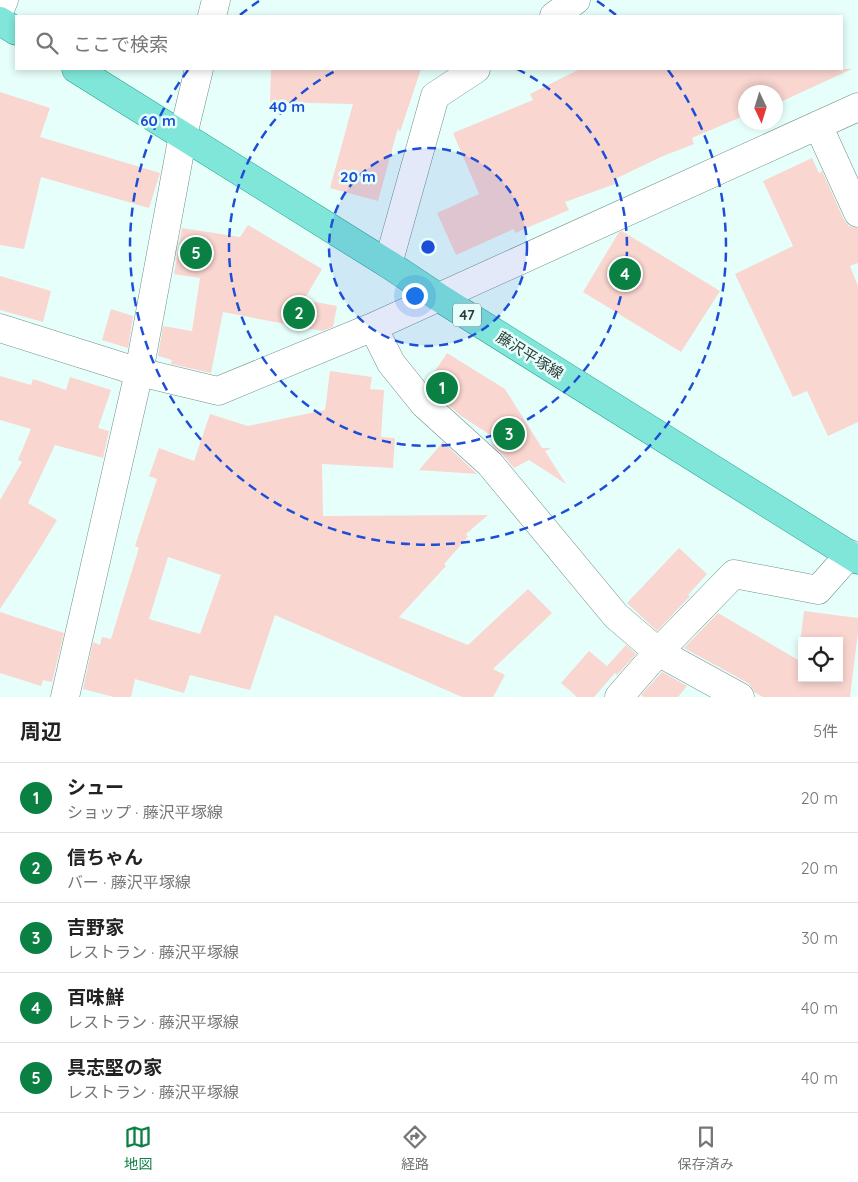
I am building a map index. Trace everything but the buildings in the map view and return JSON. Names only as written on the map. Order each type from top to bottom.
[{"type":"main road","points":[[0,21],[15,31]]},
{"type":"main road","name":"藤沢平塚線","points":[[78,70],[854,557]]},
{"type":"street","points":[[0,9],[4,0]]},
{"type":"street","points":[[212,15],[216,0]]},
{"type":"street","points":[[555,15],[576,0]]},
{"type":"street","points":[[65,697],[139,372],[183,135],[199,70]]},
{"type":"street","points":[[388,264],[435,96],[474,70]]},
{"type":"street","points":[[0,328],[139,372],[218,392],[373,327],[858,107]]},
{"type":"street","points":[[818,125],[858,213]]},
{"type":"street","points":[[373,327],[391,363],[424,404],[490,464],[616,616],[658,652],[740,697]]},
{"type":"street","points":[[619,697],[658,652],[734,574],[818,590],[854,557]]},
{"type":"place","name":"具志堅の家","points":[[196,253]]},
{"type":"place","name":"百味鮮","points":[[625,274]]},
{"type":"place","name":"信ちゃん","points":[[299,313]]},
{"type":"place","name":"シュー","points":[[442,388]]},
{"type":"place","name":"吉野家","points":[[509,434]]}]
